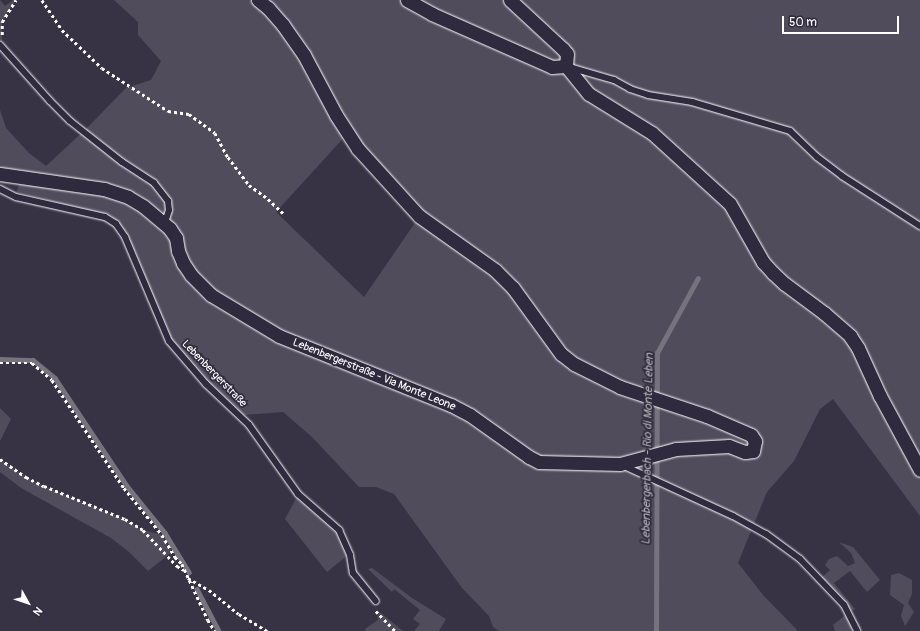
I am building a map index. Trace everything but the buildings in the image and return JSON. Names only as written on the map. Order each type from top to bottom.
[{"type":"street","name":"Lebenbergerstraße - Via Monte Leone","points":[[0,174],[104,190],[128,197],[144,206],[170,229],[176,238],[178,251],[191,275],[211,295],[279,336],[451,405],[470,415],[528,457],[539,462],[620,464],[676,449],[729,446],[745,452],[753,451],[755,442],[751,435],[707,416],[614,384],[574,364],[560,354],[513,288],[495,270],[419,216],[358,149],[336,115],[304,55],[283,25],[268,8],[258,0]]},
{"type":"street","points":[[407,0],[432,14],[552,67],[566,66]]},
{"type":"street","points":[[510,0],[563,49],[567,54],[566,66],[589,94],[652,133],[730,204],[763,262],[785,284],[824,313],[850,336],[858,348],[880,396],[920,470]]},
{"type":"lane","points":[[1,46],[70,121],[111,153],[154,183],[168,201],[169,210],[164,225]]},
{"type":"lane","points":[[566,66],[614,80],[630,89],[648,95],[692,102],[790,131],[817,157],[842,176],[920,226]]},
{"type":"lane","name":"Lebenbergerstraße","points":[[0,189],[23,198],[105,217],[116,224],[125,237],[169,341],[206,384],[249,425],[298,494],[334,524],[339,530],[350,556],[353,573],[376,601]]},
{"type":"lane","name":"Lebenbergerstraße - Via Monte Leone","points":[[620,464],[733,516],[778,542],[800,558],[844,606],[857,631]]},
{"type":"path","points":[[1,46],[2,22],[16,0]]},
{"type":"path","points":[[42,0],[62,30],[102,68],[168,110],[189,114],[215,133],[228,156],[250,185],[285,215]]},
{"type":"path","points":[[0,363],[32,363],[52,380],[124,488],[162,535],[184,570],[208,620],[215,631]]},
{"type":"path","points":[[0,459],[26,477],[44,486],[124,519],[137,526],[143,530],[177,566],[184,570]]},
{"type":"path","points":[[188,578],[209,590],[239,614],[267,631]]},
{"type":"path","points":[[376,601],[374,607],[377,613],[395,631]]},
{"type":"shaded area","points":[[0,0],[5,6],[13,0],[16,0],[2,22],[2,47],[0,45]]},
{"type":"shaded area","points":[[114,0],[920,0],[920,516],[833,399],[820,409],[794,461],[767,492],[738,563],[763,595],[798,631],[499,631],[493,627],[489,616],[462,588],[394,494],[376,487],[359,487],[312,437],[283,412],[243,415],[206,380],[174,346],[124,231],[106,215],[17,192],[21,175],[0,171],[0,110],[6,128],[29,153],[46,166],[87,128],[126,88],[151,80],[161,61],[138,35],[138,22]],"holes":[[[348,133],[419,217],[364,297],[276,212]]]},
{"type":"shaded area","points":[[0,408],[11,419],[0,441]]},
{"type":"shaded area","points":[[0,459],[26,477],[44,486],[125,519],[143,530],[162,535],[172,552],[148,571],[129,552],[111,538],[21,488],[0,472]]},
{"type":"shaded area","points":[[297,497],[339,533],[348,555],[327,572],[285,519]]},
{"type":"shaded area","points":[[839,542],[853,547],[880,580],[867,592],[850,571],[834,583],[855,609],[849,613],[854,623],[850,631],[835,631],[833,625],[848,613],[820,579],[830,570],[825,565],[829,559],[837,556],[848,566],[855,563],[851,553]]},
{"type":"shaded area","points":[[372,568],[412,598],[446,619],[439,631],[414,631],[420,624],[413,619],[420,610],[394,589],[392,592],[368,569]]},
{"type":"shaded area","points":[[899,573],[912,580],[912,594],[908,603],[914,612],[905,626],[901,616],[904,605],[890,595],[891,575]]},
{"type":"shaded area","points":[[377,610],[403,631],[366,631],[365,629],[378,620]]},
{"type":"waterway","name":"Lebenbergerbach - Rio di Monte Leben","points":[[656,631],[657,353],[698,278]]},
{"type":"waterway","points":[[0,359],[33,360],[55,378],[127,486],[165,533],[189,572]]},
{"type":"waterway","points":[[197,589],[219,631]]}]
